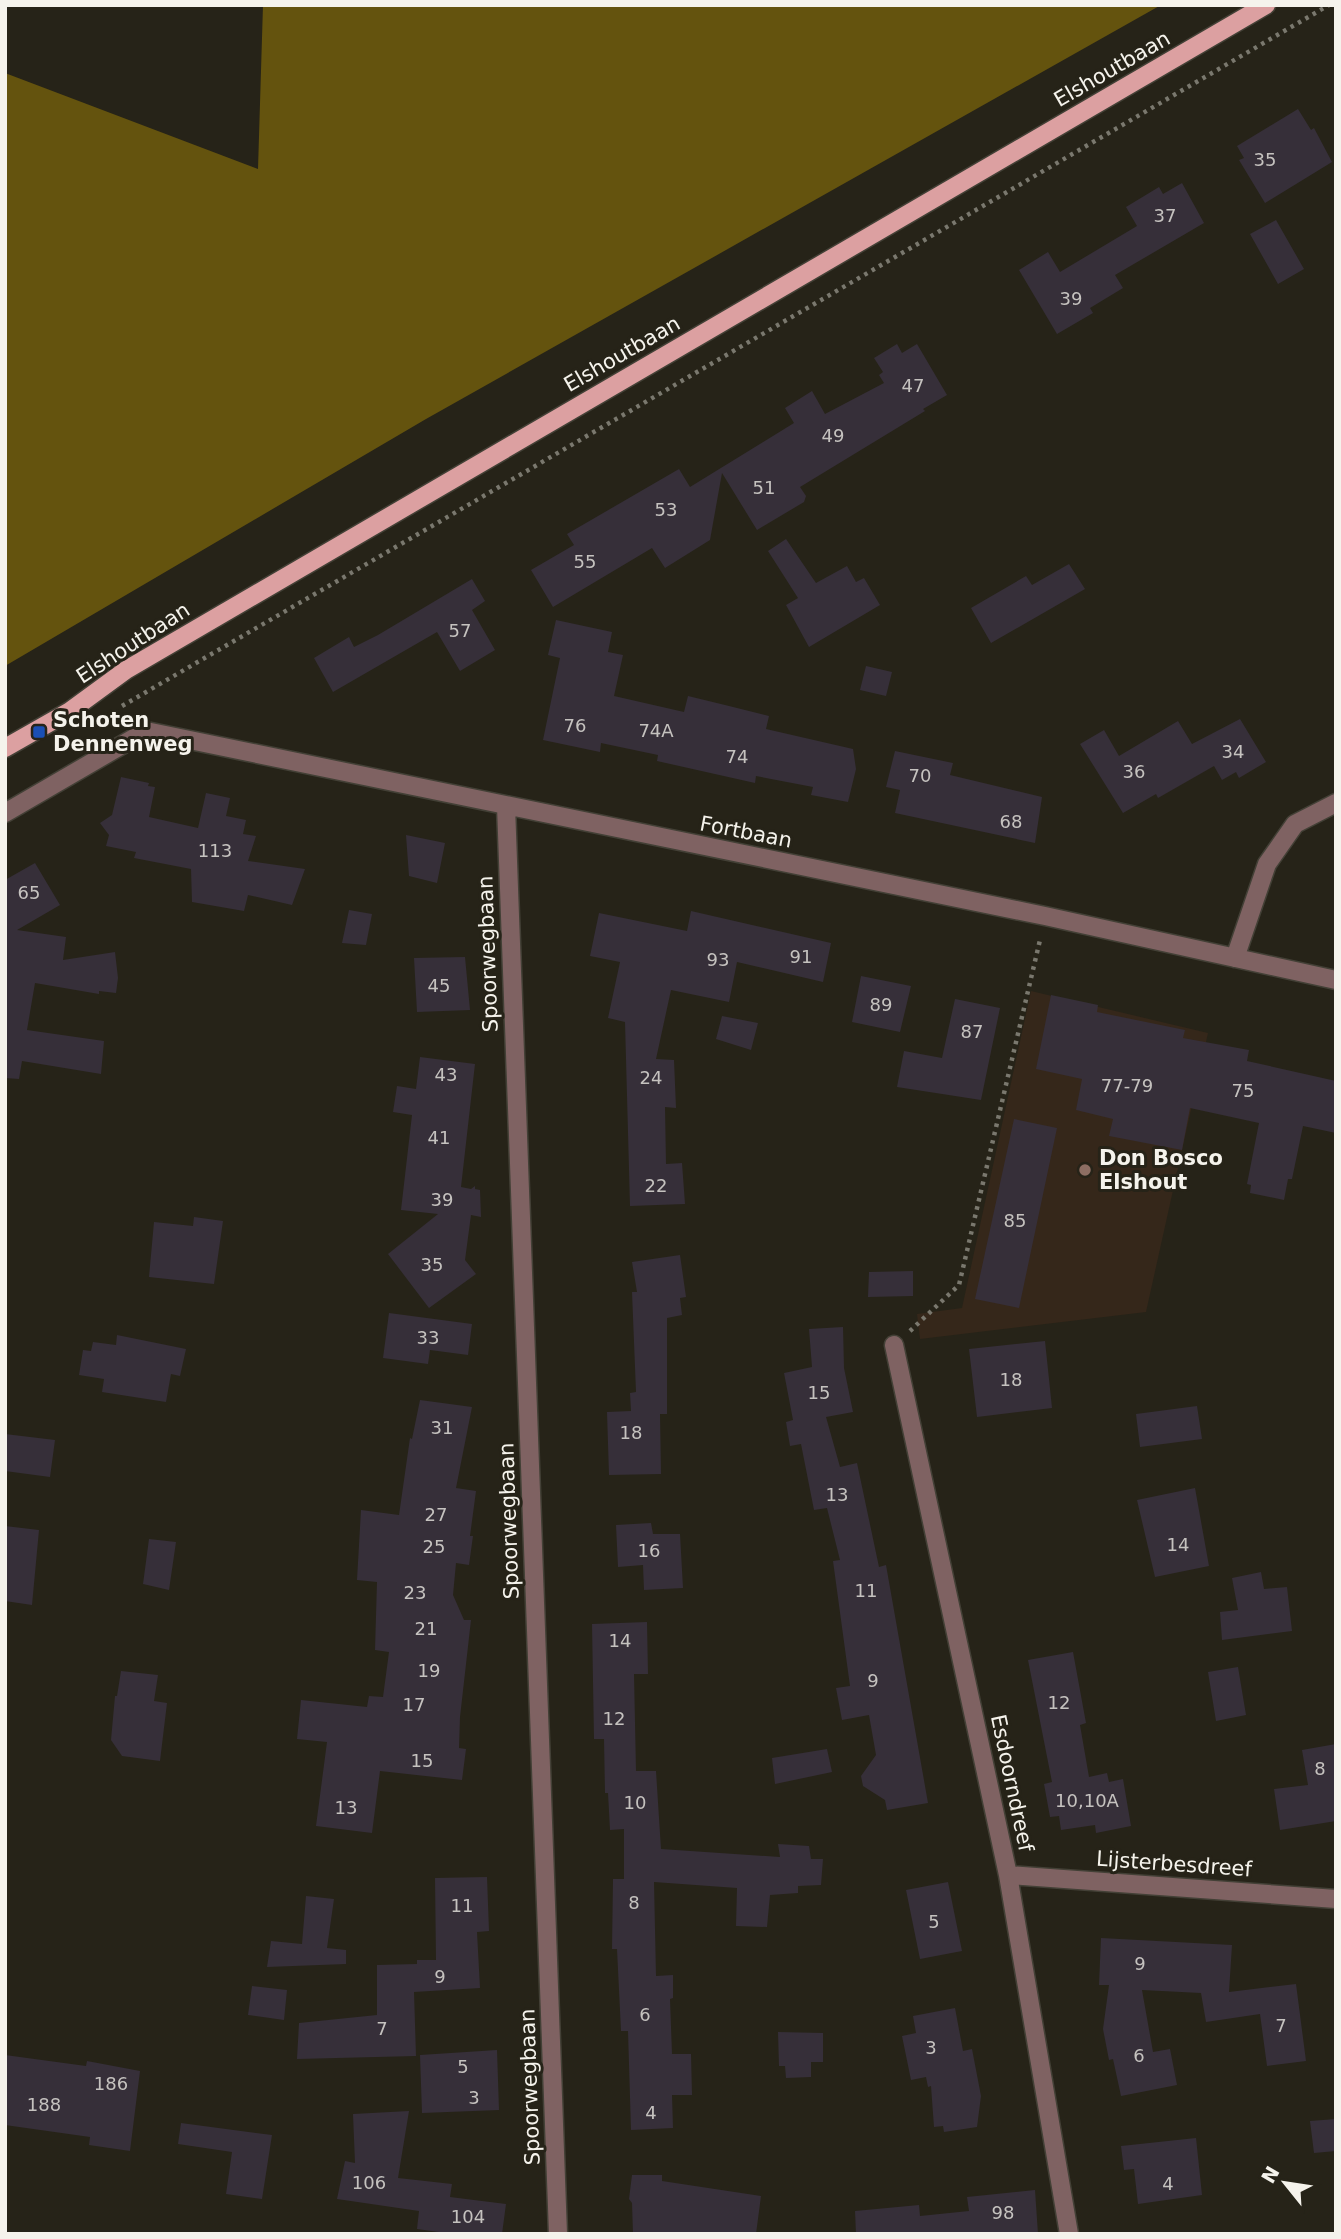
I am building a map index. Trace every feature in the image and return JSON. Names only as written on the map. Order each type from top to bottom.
[{"type":"main road","name":"Elshoutbaan","points":[[5,748],[70,711],[126,670],[1266,5]]},
{"type":"street","name":"Fortbaan","points":[[5,813],[146,732],[1045,916],[1336,980]]},
{"type":"street","points":[[1236,958],[1267,864],[1295,824],[1336,803]]},
{"type":"street","name":"Spoorwegbaan","points":[[506,806],[558,2234]]},
{"type":"street","name":"Esdoorndreef","points":[[894,1345],[1008,1875],[1069,2234]]},
{"type":"street","name":"Lijsterbesdreef","points":[[1008,1875],[1336,1899]]},
{"type":"path","points":[[111,712],[1329,5]]},
{"type":"path","points":[[894,1345],[960,1285],[1045,916]]},
{"type":"shaded area","points":[[263,5],[1161,5],[426,419],[5,666],[5,73],[258,169]]},
{"type":"shaded area","name":"Don Bosco Elshout","points":[[1031,991],[1208,1033],[1146,1312],[920,1339],[917,1314],[962,1308]]},
{"type":"building","points":[[1298,109],[1311,130],[1314,128],[1332,162],[1265,203],[1239,160],[1244,158],[1237,146]]},
{"type":"building","points":[[1182,183],[1204,223],[1115,275],[1123,288],[1090,308],[1093,313],[1057,334],[1019,270],[1048,252],[1060,272],[1137,226],[1126,207],[1159,187],[1163,194]]},
{"type":"building","points":[[1276,220],[1304,269],[1278,284],[1250,234]]},
{"type":"building","points":[[897,344],[902,353],[917,344],[947,395],[800,487],[806,496],[804,502],[757,530],[722,473],[710,540],[665,568],[652,548],[553,607],[531,570],[574,545],[567,534],[679,469],[690,487],[794,423],[785,408],[812,391],[825,414],[884,383],[879,375],[883,372],[874,358]]},
{"type":"building","points":[[786,539],[816,583],[847,566],[856,582],[864,578],[880,605],[809,647],[786,605],[798,598],[768,551]]},
{"type":"building","points":[[1069,564],[1085,589],[991,643],[971,608],[1026,576],[1032,585]]},
{"type":"building","points":[[472,579],[485,601],[472,610],[495,650],[460,671],[437,632],[333,692],[314,658],[349,637],[354,647],[378,635]]},
{"type":"building","points":[[556,620],[612,632],[608,652],[623,655],[614,696],[684,712],[688,696],[769,716],[766,729],[853,749],[856,769],[848,802],[811,795],[813,787],[756,776],[755,783],[657,761],[658,755],[601,743],[600,752],[543,740],[560,658],[548,655]]},
{"type":"building","points":[[866,666],[892,672],[886,696],[860,690]]},
{"type":"building","points":[[1240,719],[1266,762],[1239,778],[1236,772],[1222,780],[1214,766],[1158,798],[1156,794],[1123,813],[1080,744],[1104,730],[1119,756],[1178,721],[1192,744]]},
{"type":"building","points":[[895,751],[953,763],[950,775],[1042,797],[1035,843],[895,813],[900,790],[886,787]]},
{"type":"building","points":[[121,777],[149,783],[148,786],[155,787],[149,817],[198,828],[206,793],[230,798],[226,816],[246,820],[243,834],[256,836],[248,861],[305,869],[292,905],[248,895],[244,911],[192,902],[191,869],[134,858],[136,852],[106,846],[109,835],[100,823],[112,815]]},
{"type":"building","points":[[406,835],[445,843],[437,883],[409,876]]},
{"type":"building","points":[[35,863],[60,905],[17,930],[66,937],[63,960],[115,952],[118,978],[116,993],[99,991],[99,994],[35,983],[27,1030],[104,1041],[101,1074],[22,1061],[19,1079],[5,1078],[5,880]]},
{"type":"building","points":[[349,910],[372,914],[366,945],[342,943]]},
{"type":"building","points":[[691,911],[831,943],[823,982],[737,962],[729,1002],[671,990],[656,1059],[674,1060],[676,1108],[665,1107],[666,1164],[682,1163],[685,1204],[630,1206],[625,1022],[608,1018],[620,962],[590,956],[599,913],[687,931]]},
{"type":"building","points":[[465,957],[470,1010],[417,1012],[414,958]]},
{"type":"building","points":[[861,976],[911,986],[900,1032],[852,1022]]},
{"type":"building","points":[[1051,995],[1098,1005],[1097,1012],[1185,1030],[1183,1038],[1249,1050],[1247,1061],[1336,1081],[1336,1133],[1303,1126],[1292,1179],[1288,1179],[1284,1200],[1250,1193],[1251,1185],[1247,1184],[1259,1123],[1190,1108],[1182,1150],[1109,1136],[1113,1119],[1076,1110],[1082,1079],[1036,1069]]},
{"type":"building","points":[[955,999],[1000,1008],[981,1100],[897,1087],[904,1051],[942,1058]]},
{"type":"building","points":[[722,1016],[758,1023],[751,1050],[716,1039]]},
{"type":"building","points":[[420,1057],[475,1064],[461,1187],[471,1189],[475,1186],[475,1189],[480,1190],[481,1217],[471,1215],[465,1260],[476,1274],[429,1308],[388,1254],[438,1214],[401,1210],[412,1115],[393,1112],[397,1086],[416,1089]]},
{"type":"building","points":[[1014,1119],[1057,1128],[1019,1308],[975,1299]]},
{"type":"building","points":[[194,1217],[223,1221],[214,1284],[149,1277],[154,1222],[193,1226]]},
{"type":"building","points":[[680,1255],[686,1297],[680,1298],[682,1315],[667,1318],[667,1414],[660,1414],[661,1474],[609,1475],[607,1412],[631,1411],[630,1393],[636,1392],[632,1292],[637,1292],[632,1262]]},
{"type":"building","points":[[913,1271],[913,1296],[868,1297],[869,1272]]},
{"type":"building","points":[[389,1313],[472,1324],[468,1355],[430,1350],[428,1364],[383,1358]]},
{"type":"building","points":[[843,1327],[844,1368],[853,1412],[826,1417],[840,1467],[857,1463],[879,1567],[886,1565],[928,1803],[887,1810],[885,1800],[863,1786],[861,1776],[876,1755],[869,1715],[842,1720],[836,1688],[850,1686],[833,1561],[840,1560],[827,1508],[814,1510],[801,1444],[790,1446],[786,1422],[793,1420],[784,1373],[812,1367],[809,1329]]},
{"type":"building","points":[[117,1335],[186,1349],[180,1376],[171,1374],[166,1402],[102,1392],[104,1379],[79,1375],[83,1350],[91,1351],[93,1342],[116,1345]]},
{"type":"building","points":[[1045,1341],[1052,1408],[977,1417],[969,1349]]},
{"type":"building","points":[[420,1400],[472,1407],[456,1488],[476,1491],[470,1536],[473,1536],[469,1565],[456,1563],[453,1595],[464,1620],[471,1620],[460,1717],[459,1748],[466,1749],[462,1780],[380,1771],[372,1833],[316,1826],[327,1742],[297,1739],[301,1700],[367,1707],[369,1696],[383,1697],[389,1652],[375,1650],[377,1582],[357,1580],[361,1510],[399,1515],[410,1438],[412,1439]]},
{"type":"building","points":[[1197,1406],[1202,1439],[1140,1447],[1136,1414]]},
{"type":"building","points":[[5,1434],[55,1440],[50,1477],[5,1471]]},
{"type":"building","points":[[1195,1488],[1209,1566],[1155,1577],[1137,1500]]},
{"type":"building","points":[[651,1523],[653,1534],[680,1534],[683,1588],[644,1590],[643,1565],[618,1567],[616,1525]]},
{"type":"building","points":[[5,1526],[39,1530],[32,1605],[5,1601]]},
{"type":"building","points":[[149,1539],[176,1542],[169,1590],[143,1584]]},
{"type":"building","points":[[1261,1572],[1264,1589],[1287,1587],[1292,1631],[1222,1640],[1220,1612],[1238,1610],[1232,1578]]},
{"type":"building","points":[[647,1622],[648,1674],[634,1674],[636,1771],[656,1771],[661,1849],[780,1857],[778,1844],[809,1846],[811,1859],[823,1859],[821,1885],[798,1886],[798,1893],[770,1895],[767,1927],[736,1926],[737,1888],[654,1882],[656,1976],[673,1975],[673,1998],[670,1999],[672,2054],[691,2054],[692,2095],[672,2095],[673,2128],[631,2130],[628,2031],[621,2031],[617,1949],[612,1949],[613,1879],[624,1879],[624,1829],[610,1830],[608,1793],[605,1793],[604,1739],[594,1739],[592,1624]]},
{"type":"building","points":[[1073,1652],[1086,1723],[1080,1725],[1089,1777],[1107,1773],[1109,1782],[1123,1779],[1131,1826],[1096,1833],[1095,1825],[1061,1830],[1059,1816],[1050,1817],[1044,1784],[1052,1782],[1028,1660]]},
{"type":"building","points":[[1238,1667],[1246,1715],[1216,1721],[1208,1672]]},
{"type":"building","points":[[121,1671],[158,1675],[154,1701],[167,1703],[160,1761],[122,1756],[111,1740],[115,1696]]},
{"type":"building","points":[[1336,1744],[1336,1821],[1280,1830],[1274,1789],[1308,1785],[1302,1750]]},
{"type":"building","points":[[827,1749],[832,1772],[775,1784],[772,1758]]},
{"type":"building","points":[[487,1877],[489,1931],[477,1932],[480,1988],[414,1992],[416,2056],[297,2059],[299,2023],[377,2015],[377,1965],[417,1964],[417,1960],[436,1960],[435,1878]]},
{"type":"building","points":[[948,1882],[962,1951],[920,1959],[906,1890]]},
{"type":"building","points":[[306,1896],[334,1899],[327,1948],[346,1950],[346,1964],[267,1967],[271,1941],[302,1944]]},
{"type":"building","points":[[1101,1938],[1232,1945],[1229,1992],[1296,1984],[1306,2061],[1267,2066],[1260,2014],[1206,2022],[1201,1993],[1142,1990],[1153,2052],[1170,2049],[1177,2085],[1121,2096],[1113,2059],[1109,2060],[1103,2029],[1109,1985],[1099,1985]]},
{"type":"building","points":[[252,1986],[287,1990],[284,2020],[248,2015]]},
{"type":"building","points":[[955,2008],[963,2051],[972,2049],[981,2096],[977,2127],[944,2132],[943,2126],[934,2127],[931,2086],[928,2087],[926,2077],[911,2080],[902,2036],[916,2033],[913,2016]]},
{"type":"building","points":[[778,2032],[823,2033],[823,2062],[811,2062],[811,2077],[786,2078],[785,2066],[779,2066]]},
{"type":"building","points":[[497,2050],[499,2110],[422,2113],[420,2055]]},
{"type":"building","points":[[5,2055],[86,2066],[87,2061],[140,2071],[130,2151],[89,2145],[90,2137],[5,2125]]},
{"type":"building","points":[[409,2111],[398,2178],[452,2184],[450,2197],[506,2204],[502,2234],[453,2234],[417,2229],[419,2211],[337,2199],[345,2161],[355,2163],[353,2114]]},
{"type":"building","points":[[1336,2119],[1336,2151],[1314,2153],[1310,2121]]},
{"type":"building","points":[[181,2123],[272,2135],[262,2199],[226,2194],[232,2152],[178,2144]]},
{"type":"building","points":[[1196,2138],[1202,2195],[1138,2204],[1134,2169],[1124,2170],[1121,2146]]},
{"type":"building","points":[[632,2175],[662,2175],[662,2181],[761,2196],[756,2234],[633,2234],[632,2203],[629,2199]]},
{"type":"building","points":[[1035,2190],[1038,2234],[856,2234],[855,2211],[919,2205],[920,2216],[969,2211],[967,2197]]},
{"type":"place","name":"Schoten Dennenweg","points":[[39,732]]},
{"type":"place","name":"Don Bosco Elshout","points":[[1085,1170]]}]
